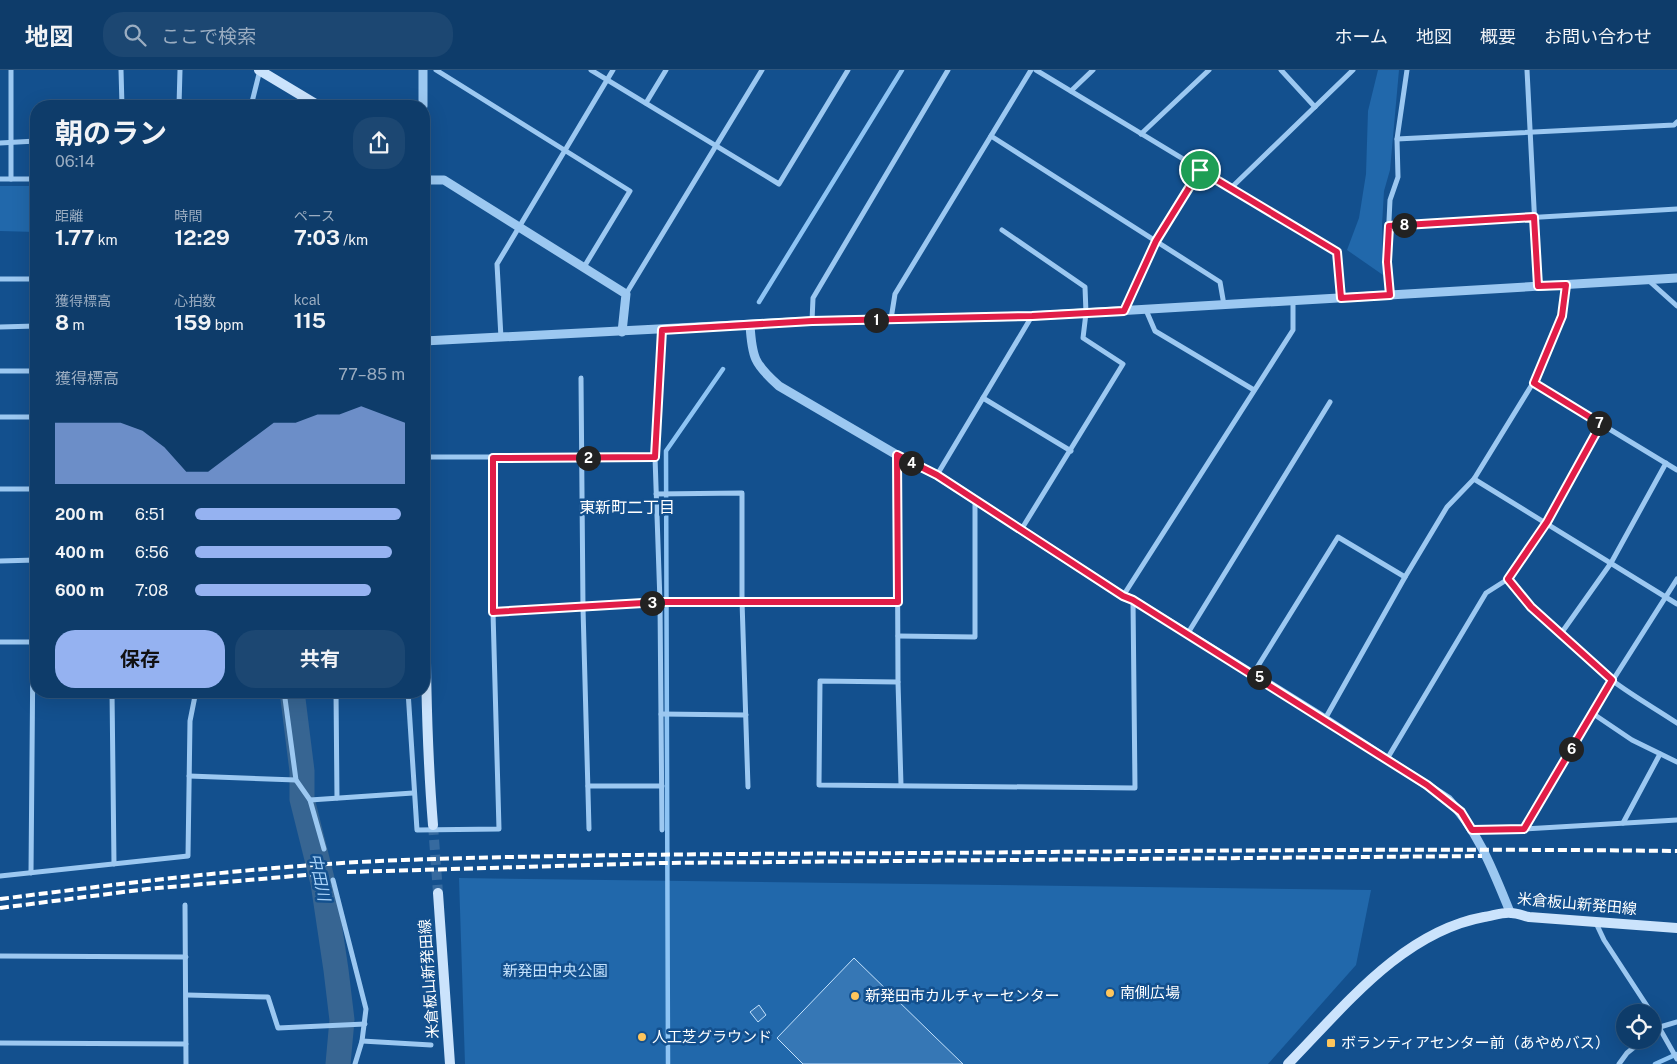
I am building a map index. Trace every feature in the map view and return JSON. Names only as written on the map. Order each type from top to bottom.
[{"type":"main road","points":[[260,70],[309,100]]},
{"type":"main road","points":[[426,698],[433,825]]},
{"type":"main road","name":"米倉板山新発田線","points":[[438,893],[450,1064]]},
{"type":"main road","name":"米倉板山新発田線","points":[[1288,1064],[1361,990],[1402,954],[1436,933],[1465,921],[1510,912],[1529,917],[1677,928]]},
{"type":"street","points":[[11,70],[11,179]]},
{"type":"street","points":[[121,70],[122,100]]},
{"type":"street","points":[[179,100],[180,70]]},
{"type":"street","points":[[252,100],[260,70]]},
{"type":"street","points":[[423,70],[423,100]]},
{"type":"street","points":[[436,70],[630,191],[584,268]]},
{"type":"street","points":[[591,70],[779,184],[848,70]]},
{"type":"street","points":[[501,338],[497,264],[613,70]]},
{"type":"street","points":[[646,103],[666,70]]},
{"type":"street","points":[[622,332],[626,294],[762,70]]},
{"type":"street","points":[[812,321],[813,298],[948,70]]},
{"type":"street","points":[[891,320],[895,294],[1031,70]]},
{"type":"street","points":[[1036,70],[1337,252],[1341,298]]},
{"type":"street","points":[[1071,91],[1094,70]]},
{"type":"street","points":[[1141,134],[1209,70]]},
{"type":"street","points":[[1281,70],[1315,107]]},
{"type":"street","points":[[1231,188],[1352,70]]},
{"type":"street","points":[[1390,295],[1387,262],[1390,200],[1398,177],[1397,139],[1406,70]]},
{"type":"street","points":[[1527,70],[1538,286]]},
{"type":"street","points":[[1397,139],[1674,125],[1677,122]]},
{"type":"street","points":[[991,136],[1220,282],[1224,305]]},
{"type":"street","points":[[0,142],[30,142]]},
{"type":"street","points":[[1124,311],[1156,241],[1200,170]]},
{"type":"street","points":[[0,179],[30,179]]},
{"type":"street","points":[[430,180],[444,180],[626,294]]},
{"type":"street","points":[[1389,226],[1677,209]]},
{"type":"street","points":[[1002,230],[1085,287],[1086,313],[1083,338],[1123,364],[1020,530]]},
{"type":"street","points":[[430,341],[812,321],[1032,316],[1677,278]]},
{"type":"street","points":[[0,279],[30,279]]},
{"type":"street","points":[[1647,280],[1677,306]]},
{"type":"street","points":[[1325,719],[1447,507],[1474,480],[1534,383],[1562,316],[1566,285]]},
{"type":"street","points":[[1123,596],[1293,330],[1293,301]]},
{"type":"street","points":[[1146,310],[1155,331],[1254,390]]},
{"type":"street","points":[[937,475],[1032,316]]},
{"type":"street","points":[[750,325],[752,353],[762,372],[778,386],[897,455],[937,475],[1123,596],[1188,633],[1325,719],[1448,800],[1461,812],[1472,830],[1495,875],[1510,912]]},
{"type":"street","points":[[0,326],[30,326]]},
{"type":"street","points":[[662,330],[655,457],[660,602],[662,830]]},
{"type":"street","points":[[0,371],[30,371]]},
{"type":"street","points":[[581,378],[583,608],[589,829]]},
{"type":"street","points":[[1534,383],[1677,470]]},
{"type":"street","points":[[983,398],[1070,451]]},
{"type":"street","points":[[1188,633],[1330,402]]},
{"type":"street","points":[[0,417],[30,417]]},
{"type":"street","points":[[1387,759],[1486,593],[1508,579],[1547,522],[1601,424]]},
{"type":"street","points":[[897,455],[898,682],[901,785]]},
{"type":"street","points":[[430,457],[655,457]]},
{"type":"street","points":[[408,698],[413,793],[417,830],[499,829],[493,612],[493,458]]},
{"type":"street","points":[[1560,635],[1611,563],[1666,463]]},
{"type":"street","points":[[1474,480],[1547,522],[1677,604]]},
{"type":"street","points":[[0,489],[30,489]]},
{"type":"street","points":[[656,494],[742,493],[742,601],[748,787]]},
{"type":"street","points":[[898,636],[975,637],[975,500]]},
{"type":"street","points":[[1253,674],[1338,537],[1405,577]]},
{"type":"street","points":[[0,561],[30,560]]},
{"type":"street","points":[[1508,579],[1531,607],[1612,680],[1677,723]]},
{"type":"street","points":[[1524,829],[1612,680],[1677,579]]},
{"type":"street","points":[[898,682],[820,681],[819,785],[1135,788],[1133,600]]},
{"type":"street","points":[[493,612],[660,602],[898,602]]},
{"type":"street","points":[[0,642],[30,642]]},
{"type":"street","points":[[31,873],[33,698]]},
{"type":"street","points":[[112,698],[114,864]]},
{"type":"street","points":[[0,876],[188,856],[190,721],[195,698]]},
{"type":"street","points":[[285,698],[296,780],[310,800],[324,849]]},
{"type":"street","points":[[336,698],[337,798]]},
{"type":"street","points":[[1592,713],[1632,740],[1677,762]]},
{"type":"street","points":[[662,714],[746,715]]},
{"type":"street","points":[[1623,823],[1660,754]]},
{"type":"street","points":[[189,776],[296,780]]},
{"type":"street","points":[[588,786],[662,786]]},
{"type":"street","points":[[310,800],[413,793]]},
{"type":"street","points":[[1472,830],[1524,829],[1677,820]]},
{"type":"street","points":[[333,880],[366,1009],[362,1041],[355,1064]]},
{"type":"street","points":[[185,905],[186,1064]]},
{"type":"street","points":[[1596,922],[1604,940],[1646,1004]]},
{"type":"street","points":[[0,956],[186,957]]},
{"type":"street","points":[[187,995],[268,996],[278,1028],[365,1024]]},
{"type":"street","points":[[1661,1027],[1677,1022]]},
{"type":"street","points":[[1661,1029],[1677,1059]]},
{"type":"street","points":[[362,1041],[431,1045]]},
{"type":"street","points":[[0,1043],[186,1044]]},
{"type":"street","points":[[1618,1064],[1632,1049]]},
{"type":"green space","points":[[1378,70],[1399,70],[1390,170],[1384,191],[1382,225],[1383,275],[1347,250],[1359,218],[1366,174],[1368,111]]},
{"type":"green space","points":[[0,186],[30,186],[30,232],[0,231]]},
{"type":"green space","name":"新発田中央公園","points":[[459,878],[1371,890],[1356,965],[1268,1064],[465,1064]]},
{"type":"building","name":"新発田市カルチャーセンター","points":[[854,958],[963,1064],[803,1064],[777,1038]]},
{"type":"building","points":[[759,1005],[766,1015],[758,1022],[750,1012]]},
{"type":"waterway","points":[[759,302],[902,70]]},
{"type":"waterway","points":[[668,1064],[666,451],[723,369]]},
{"type":"waterway","name":"中田川","points":[[293,698],[302,771],[302,799],[323,883],[336,970],[342,1020],[338,1064]]},
{"type":"waterway","points":[[1655,1064],[1677,1054]]},
{"type":"tunnel","points":[[433,825],[438,893]]},
{"type":"railway","points":[[0,899],[251,870],[352,862],[468,858],[1302,850],[1677,851]]},
{"type":"railway","points":[[347,872],[662,863],[1482,856]]},
{"type":"railway","points":[[0,908],[147,889],[317,874]]},
{"type":"place","name":"南側広場","points":[[1110,993]]},
{"type":"place","name":"新発田市カルチャーセンター","points":[[855,996]]},
{"type":"place","name":"人工芝グラウンド","points":[[642,1037]]},
{"type":"place","name":"ボランティアセンター前（あやめバス）","points":[[1331,1043]]},
{"type":"district","name":"東新町二丁目","points":[[627,507]]},
{"type":"route","points":[[1200,170],[1337,252],[1341,298],[1390,295],[1387,262],[1389,226],[1534,217],[1538,286],[1566,285],[1562,316],[1534,383],[1601,424],[1547,522],[1508,579],[1531,607],[1612,680],[1524,829],[1472,830],[1461,812],[1427,785],[1188,633],[1123,596],[937,475],[897,455],[898,602],[660,602],[493,612],[493,458],[655,457],[662,330],[812,321],[1032,316],[1124,311],[1156,241],[1200,170]]}]
